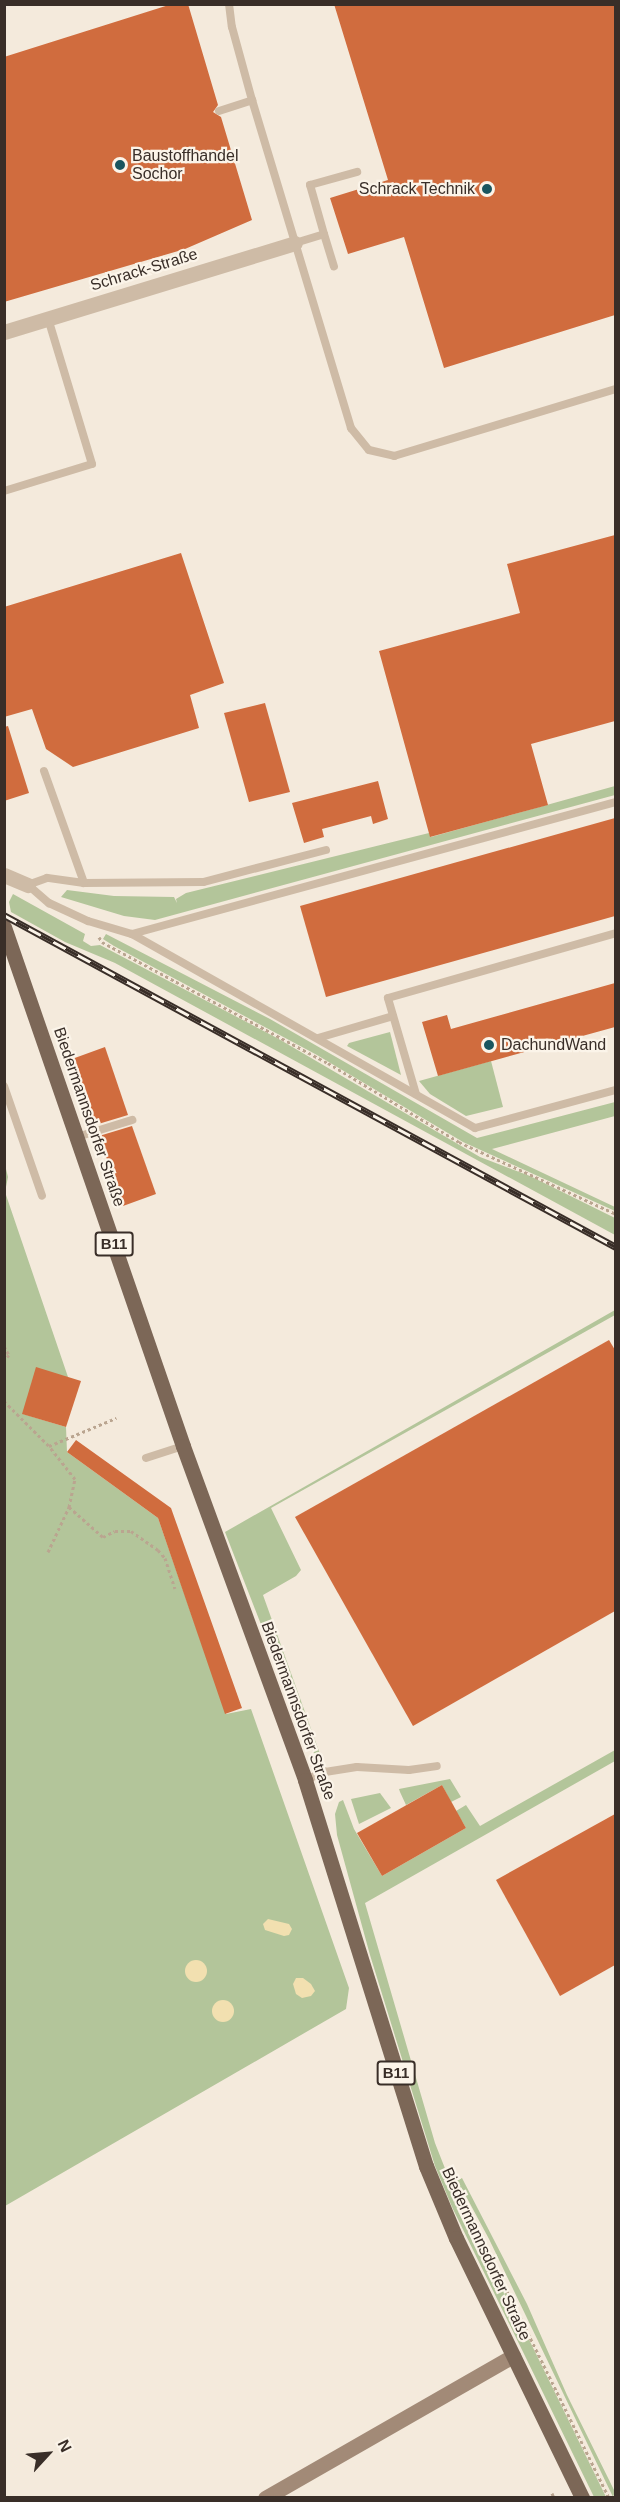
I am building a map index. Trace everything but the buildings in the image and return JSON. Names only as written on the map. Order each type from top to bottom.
[{"type":"main road","name":"Biedermannsdorfer Straße","points":[[6,936],[183,1446],[305,1780],[426,2166],[444,2211],[582,2498]]},
{"type":"street","name":"Schrack-Straße","points":[[4,332],[295,243]]},
{"type":"street","points":[[4,875],[28,885]]},
{"type":"street","points":[[265,2498],[513,2356]]},
{"type":"lane","points":[[229,4],[232,27],[252,100],[351,428],[369,450],[394,456],[615,389]]},
{"type":"lane","points":[[219,111],[252,100]]},
{"type":"lane","points":[[334,266],[310,185],[357,172]]},
{"type":"lane","points":[[295,243],[324,234]]},
{"type":"lane","points":[[4,491],[92,464],[48,318]]},
{"type":"lane","points":[[44,771],[84,883]]},
{"type":"lane","points":[[132,934],[615,802]]},
{"type":"lane","points":[[326,850],[203,882],[84,883],[47,878],[28,885],[49,903],[88,921],[132,934],[475,1128],[615,1090]]},
{"type":"lane","points":[[416,1094],[388,998],[615,933]]},
{"type":"lane","points":[[318,1038],[393,1016]]},
{"type":"lane","points":[[4,1086],[42,1196]]},
{"type":"lane","points":[[77,1137],[132,1120]]},
{"type":"lane","points":[[146,1458],[183,1446]]},
{"type":"lane","points":[[305,1780],[325,1772],[357,1767],[409,1770],[436,1766]]},
{"type":"path","points":[[88,921],[102,942],[328,1063],[459,1142],[615,1214]]},
{"type":"path","points":[[4,1346],[9,1355],[4,1360]]},
{"type":"path","points":[[4,1401],[49,1446],[75,1479],[69,1507],[48,1552]]},
{"type":"path","points":[[49,1446],[116,1418]]},
{"type":"path","points":[[69,1507],[103,1537],[115,1531],[131,1531],[158,1550],[165,1558],[175,1588]]},
{"type":"path","points":[[459,2193],[609,2498]]},
{"type":"green space","points":[[615,786],[615,795],[155,920],[124,916],[61,897],[67,890],[114,896],[174,897],[177,903],[176,899],[186,893],[429,833],[431,837]]},
{"type":"green space","points":[[13,894],[85,934],[83,941],[91,946],[100,945],[277,1038],[480,1157],[530,1176],[615,1218],[615,1235],[115,963],[65,942],[11,912],[9,902]]},
{"type":"green space","points":[[106,934],[270,1019],[477,1138],[615,1102],[615,1116],[492,1149],[615,1207],[615,1211],[463,1142],[317,1055],[114,946],[103,939]]},
{"type":"green space","points":[[390,1032],[401,1075],[347,1046],[349,1043]]},
{"type":"green space","points":[[491,1061],[503,1107],[466,1116],[430,1094],[419,1081]]},
{"type":"green space","points":[[4,1161],[8,1177],[5,1192],[68,1377],[23,1414],[66,1427],[67,1452],[158,1518],[226,1714],[251,1709],[349,1988],[346,2009],[5,2206]]},
{"type":"green space","points":[[615,1310],[615,1315],[271,1508],[301,1570],[296,1576],[263,1595],[320,1754],[314,1753],[304,1735],[225,1532]]},
{"type":"green space","points":[[615,1750],[615,1761],[365,1903],[435,2143],[446,2171],[454,2182],[462,2178],[527,2304],[567,2395],[615,2492],[613,2497],[489,2239],[461,2187],[456,2190],[606,2497],[594,2497],[452,2207],[435,2166],[370,1955],[337,1835],[335,1814],[339,1802],[343,1800],[354,1829],[382,1876],[466,1828],[456,1811],[466,1805],[480,1826]]},
{"type":"green space","points":[[450,1779],[461,1797],[451,1802],[442,1785],[406,1805],[399,1789]]},
{"type":"green space","points":[[380,1793],[391,1808],[359,1824],[351,1799]]},
{"type":"sand","points":[[268,1919],[289,1924],[292,1929],[289,1935],[284,1936],[265,1930],[263,1924]]},
{"type":"sand","points":[[196,1960],[204,1963],[207,1971],[204,1979],[196,1982],[188,1979],[185,1971],[188,1963]]},
{"type":"sand","points":[[296,1978],[303,1978],[311,1984],[315,1991],[311,1996],[302,1998],[296,1994],[293,1984]]},
{"type":"sand","points":[[223,2000],[231,2003],[234,2011],[231,2019],[223,2022],[215,2019],[212,2011],[215,2003]]},
{"type":"railway","points":[[4,915],[616,1247]]},
{"type":"place","name":"Baustoffhandel Sochor","points":[[120,165]]},
{"type":"place","name":"Schrack Technik","points":[[487,189]]},
{"type":"place","name":"DachundWand","points":[[489,1045]]}]
